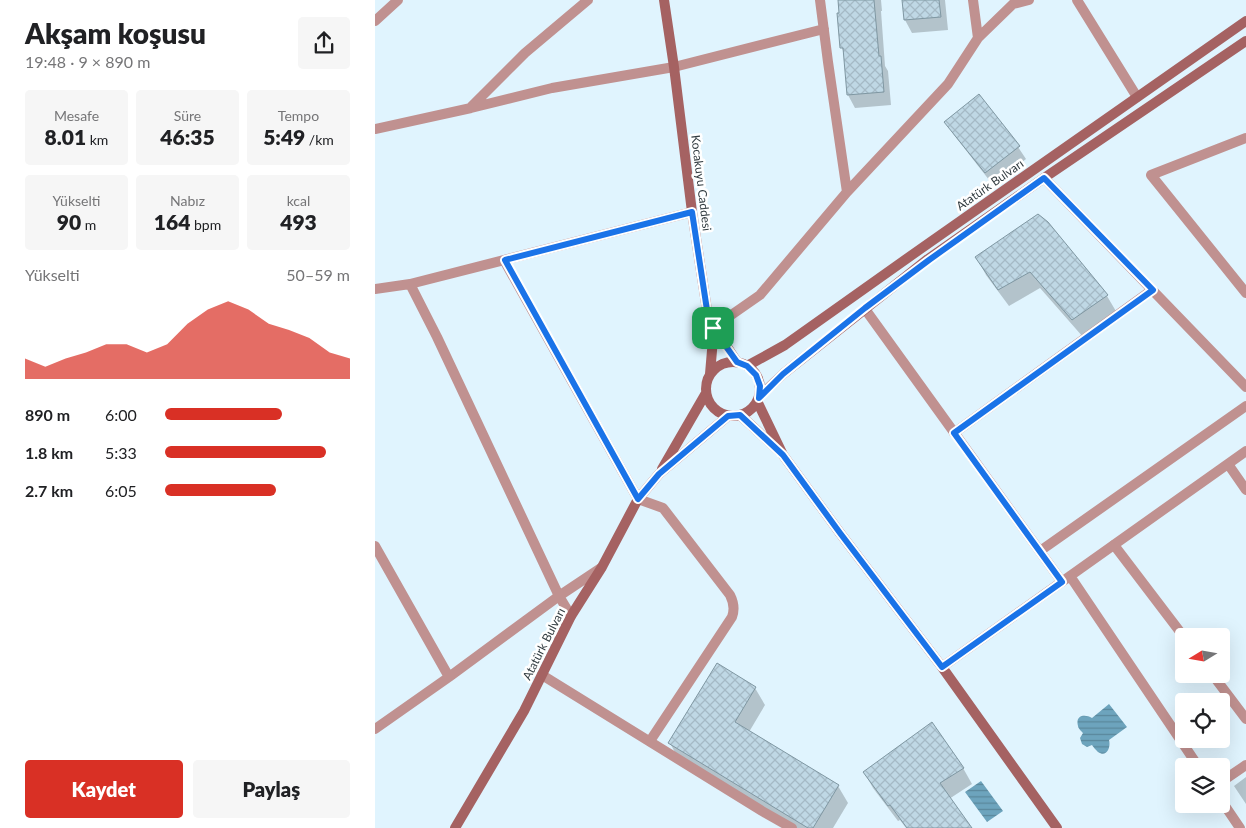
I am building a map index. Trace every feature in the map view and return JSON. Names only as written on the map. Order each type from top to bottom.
[{"type":"main road","name":"Kocakuyu Caddesi","points":[[663,0],[707,310],[713,328],[737,362]]},
{"type":"main road","name":"Atatürk Bulvarı","points":[[747,366],[785,345],[1246,21]]},
{"type":"main road","name":"Atatürk Bulvarı","points":[[758,399],[783,374],[865,308],[929,260],[1044,178],[1246,40]]},
{"type":"main road","points":[[710,374],[713,328]]},
{"type":"main road","points":[[729,362],[737,362],[747,366],[756,375],[760,386],[758,399],[753,408],[740,415],[728,416],[721,414],[711,405],[706,392],[707,380],[710,374],[715,368],[729,362]]},
{"type":"main road","name":"Atatürk Bulvarı","points":[[659,474],[706,392]]},
{"type":"main road","points":[[758,399],[783,455]]},
{"type":"main road","points":[[740,415],[783,455],[942,667],[1057,828]]},
{"type":"main road","name":"Atatürk Bulvarı","points":[[455,828],[524,711],[571,616],[602,567],[638,499],[659,474],[728,416]]},
{"type":"street","points":[[375,20],[398,0]]},
{"type":"street","points":[[471,108],[525,53],[588,0]]},
{"type":"street","points":[[820,0],[847,192]]},
{"type":"street","points":[[973,0],[978,38]]},
{"type":"street","points":[[713,328],[760,294],[847,192],[948,84],[978,38],[1013,4],[1029,0]]},
{"type":"street","points":[[1077,0],[1137,98]]},
{"type":"street","points":[[375,129],[552,88],[674,67],[824,29]]},
{"type":"street","points":[[1246,138],[1151,174],[1246,293]]},
{"type":"street","points":[[1044,178],[1246,386]]},
{"type":"street","points":[[375,289],[410,284],[692,212]]},
{"type":"street","points":[[505,260],[638,499],[663,508],[730,595],[734,607],[733,617],[650,741]]},
{"type":"street","points":[[410,284],[437,337],[559,596],[571,616]]},
{"type":"street","points":[[954,433],[1153,290]]},
{"type":"street","points":[[865,308],[1040,551],[1066,579],[1192,758]]},
{"type":"street","points":[[1040,551],[1246,406]]},
{"type":"street","points":[[942,667],[1246,451]]},
{"type":"street","points":[[1228,464],[1246,490]]},
{"type":"street","points":[[1114,545],[1177,628]]},
{"type":"street","points":[[375,546],[449,677]]},
{"type":"street","points":[[375,729],[602,567]]},
{"type":"street","points":[[542,675],[792,828]]},
{"type":"street","points":[[1219,683],[1246,719]]},
{"type":"street","points":[[1230,776],[1246,765]]},
{"type":"street","points":[[1230,813],[1240,828]]},
{"type":"water","points":[[1109,704],[1127,727],[1109,740],[1108,751],[1104,754],[1098,752],[1092,745],[1087,747],[1082,744],[1080,738],[1083,733],[1077,722],[1081,716],[1092,718]]},
{"type":"water","points":[[981,781],[1003,811],[987,822],[965,792]]},
{"type":"building","points":[[838,0],[874,0],[884,92],[847,95],[843,48],[840,48],[837,13],[839,13]]},
{"type":"building","points":[[902,0],[939,0],[941,17],[904,20]]},
{"type":"building","points":[[979,94],[1020,146],[985,173],[944,122]]},
{"type":"building","points":[[1038,214],[1048,222],[1108,295],[1072,320],[1030,272],[998,290],[975,257]]},
{"type":"building","points":[[717,663],[756,687],[735,722],[839,785],[813,828],[808,828],[668,743]]},
{"type":"building","points":[[932,722],[964,768],[940,783],[972,828],[907,828],[863,772]]},
{"type":"route","points":[[1044,178],[1153,290],[954,433],[1062,582],[942,667],[901,615],[783,455],[740,415],[728,416],[659,474],[638,499],[505,260],[692,212],[707,310],[713,328],[737,362],[747,366],[756,375],[760,386],[759,398],[783,374],[865,308],[1044,178]]}]
